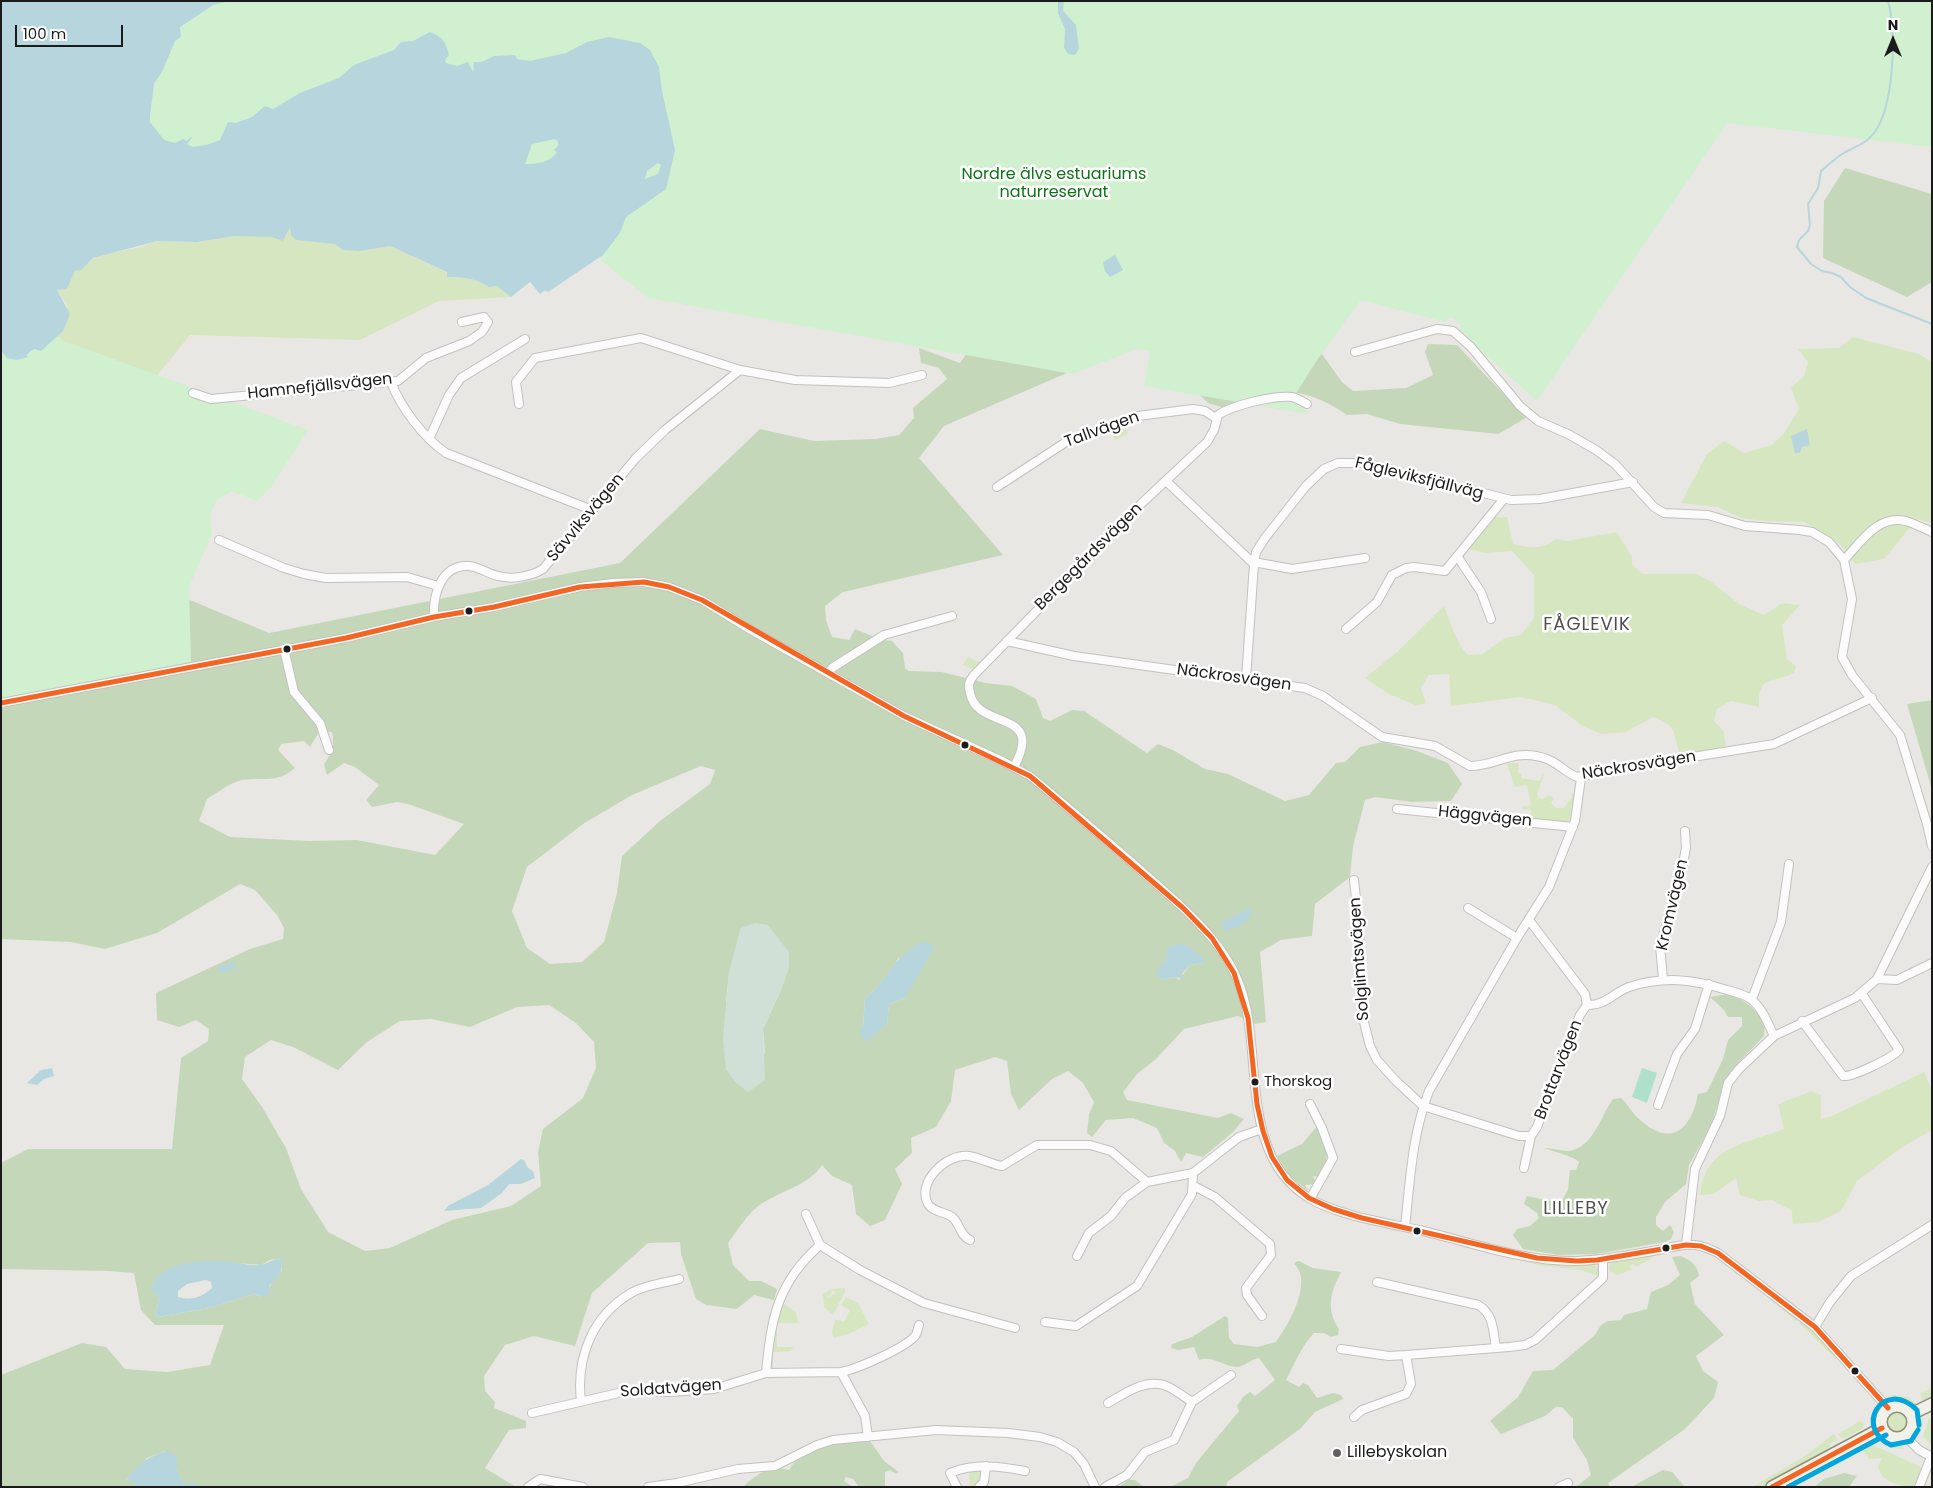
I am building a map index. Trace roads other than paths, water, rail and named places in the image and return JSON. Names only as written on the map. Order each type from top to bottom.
[{"type":"street","name":"Hamnefjällsvägen","points":[[193,393],[211,399],[391,382],[403,377],[431,355],[469,341],[482,332],[488,322],[484,317],[462,322]]},
{"type":"street","points":[[1355,352],[1437,330],[1453,331],[1471,347],[1520,406],[1538,421],[1568,434],[1596,450],[1633,482],[1654,507],[1664,513],[1708,515],[1745,526],[1812,532],[1829,542],[1844,560],[1852,603],[1845,630],[1842,657],[1852,675],[1895,726],[1904,744],[1932,846]]},
{"type":"street","points":[[429,439],[449,395],[461,378],[525,338]]},
{"type":"street","points":[[519,404],[516,382],[535,358],[641,338],[740,370],[795,380],[889,383],[922,375]]},
{"type":"street","name":"Sävviksvägen","points":[[438,586],[448,574],[461,566],[476,567],[498,576],[511,578],[537,573],[543,569],[636,458],[665,430],[740,370]]},
{"type":"street","points":[[391,382],[396,396],[438,448],[454,457],[592,510]]},
{"type":"street","points":[[1217,419],[1221,413],[1239,406],[1273,398],[1293,398],[1307,404]]},
{"type":"street","name":"Tallvägen","points":[[997,487],[1066,442],[1138,416],[1193,409],[1205,411],[1217,419]]},
{"type":"street","name":"Bergegårdsvägen","points":[[1014,767],[1022,742],[1018,729],[1011,723],[985,714],[978,708],[972,702],[968,685],[974,675],[1007,641],[1207,442],[1214,430],[1217,419]]},
{"type":"street","name":"Fågleviksfjällväg","points":[[1246,679],[1256,552],[1264,538],[1306,486],[1324,469],[1338,463],[1365,463],[1503,500],[1540,499],[1633,482]]},
{"type":"street","points":[[1166,481],[1254,564],[1259,562],[1292,569],[1364,558]]},
{"type":"street","points":[[1346,629],[1377,602],[1392,575],[1406,568],[1414,567],[1445,571],[1503,500]]},
{"type":"street","points":[[1844,560],[1873,529],[1889,520],[1908,522],[1932,532]]},
{"type":"street","points":[[218,540],[284,568],[304,574],[326,578],[407,577],[438,586],[434,599],[434,616]]},
{"type":"street","points":[[1457,556],[1481,592],[1491,619]]},
{"type":"street","points":[[1,703],[123,682],[390,628],[434,616],[494,607],[599,584],[655,584],[702,600],[751,630],[904,716],[1030,776],[1066,805],[1184,910],[1214,941],[1232,966],[1247,1011],[1254,1082],[1262,1129],[1271,1152],[1290,1183],[1310,1199],[1332,1209],[1547,1260],[1603,1260],[1686,1245],[1705,1247],[1718,1253],[1815,1327],[1888,1408]]},
{"type":"street","points":[[828,673],[832,668],[884,635],[952,616]]},
{"type":"street","name":"Näckrosvägen","points":[[1007,641],[1074,656],[1246,679],[1313,691],[1382,737],[1434,746],[1470,766],[1507,756],[1532,756],[1553,762],[1574,776],[1581,778],[1617,769],[1774,744],[1872,698]]},
{"type":"street","points":[[284,648],[294,692],[320,723],[329,750]]},
{"type":"street","points":[[1405,1227],[1412,1159],[1429,1091],[1517,938],[1549,887],[1573,827],[1581,778]]},
{"type":"street","name":"Häggvägen","points":[[1397,809],[1573,827]]},
{"type":"street","name":"Kromvägen","points":[[1663,979],[1660,946],[1681,874],[1686,848],[1685,831]]},
{"type":"street","points":[[1752,1000],[1781,922],[1789,864]]},
{"type":"street","points":[[1686,1245],[1694,1169],[1720,1116],[1728,1083],[1739,1069],[1774,1036],[1862,994],[1877,979],[1932,867]]},
{"type":"street","name":"Solglimtsvägen","points":[[1354,880],[1359,926],[1360,987],[1366,1036],[1377,1060],[1395,1080],[1424,1106]]},
{"type":"street","points":[[1468,908],[1517,938]]},
{"type":"street","points":[[1529,920],[1585,994],[1587,1005],[1596,1006],[1623,989],[1648,981],[1663,979],[1689,980],[1709,984],[1752,1000],[1764,1014],[1774,1036]]},
{"type":"street","points":[[1877,979],[1897,980],[1932,963]]},
{"type":"street","points":[[1658,1105],[1677,1054],[1695,1029],[1709,984]]},
{"type":"street","points":[[1802,1021],[1843,1076],[1852,1075],[1893,1056],[1899,1050],[1862,994]]},
{"type":"street","name":"Brottarvägen","points":[[1524,1168],[1531,1136],[1537,1127],[1580,1015],[1587,1005]]},
{"type":"street","points":[[1310,1104],[1331,1149],[1333,1158],[1310,1199]]},
{"type":"street","name":"Brottarvägen","points":[[1424,1106],[1519,1136],[1531,1136]]},
{"type":"street","points":[[1077,1256],[1089,1233],[1111,1216],[1125,1198],[1147,1182],[1193,1173],[1239,1137],[1262,1129]]},
{"type":"street","points":[[970,1240],[965,1238],[953,1218],[932,1208],[926,1198],[928,1181],[950,1159],[969,1156],[1002,1166],[1038,1145],[1090,1146],[1111,1151],[1147,1182]]},
{"type":"street","points":[[1045,1322],[1076,1326],[1137,1286],[1182,1213],[1194,1186],[1193,1173]]},
{"type":"street","points":[[1194,1186],[1215,1197],[1270,1244],[1271,1255],[1246,1288],[1247,1295],[1262,1316]]},
{"type":"street","points":[[806,1214],[820,1245],[860,1270],[924,1303],[1015,1328]]},
{"type":"street","points":[[1815,1327],[1830,1302],[1851,1276],[1932,1226]]},
{"type":"street","points":[[766,1373],[770,1328],[780,1296],[801,1265],[820,1245]]},
{"type":"street","points":[[1341,1349],[1382,1355],[1406,1355],[1526,1345],[1535,1340],[1603,1278],[1603,1260]]},
{"type":"street","points":[[582,1401],[579,1376],[582,1358],[592,1334],[600,1322],[611,1309],[632,1292],[679,1279]]},
{"type":"street","points":[[1377,1282],[1484,1308],[1491,1318],[1496,1348]]},
{"type":"street","name":"Soldatvägen","points":[[532,1413],[628,1390],[670,1392],[714,1389],[766,1373],[841,1372],[881,1357],[915,1336],[919,1325]]},
{"type":"street","points":[[1354,1417],[1362,1410],[1406,1394],[1411,1384],[1406,1355]]},
{"type":"street","points":[[841,1372],[865,1416],[868,1437]]},
{"type":"street","points":[[1105,1487],[1127,1475],[1145,1452],[1174,1440],[1192,1402],[1231,1375]]},
{"type":"street","points":[[1108,1403],[1134,1388],[1164,1384],[1192,1402]]},
{"type":"street","points":[[1911,1414],[1932,1404]]},
{"type":"street","points":[[1901,1406],[1911,1414],[1912,1426],[1904,1436],[1893,1438],[1886,1435],[1882,1428],[1881,1417],[1888,1408],[1901,1406]]},
{"type":"street","points":[[1772,1487],[1882,1428]]},
{"type":"street","points":[[648,1487],[686,1484],[738,1470],[776,1466],[820,1444],[833,1440],[936,1430],[1008,1432],[1057,1442],[1074,1452],[1084,1464],[1095,1487]]},
{"type":"street","points":[[1904,1436],[1919,1450],[1932,1457],[1919,1487]]},
{"type":"street","points":[[957,1487],[950,1473],[968,1468],[986,1466],[1025,1471]]},
{"type":"street","points":[[979,1487],[984,1482],[986,1466]]},
{"type":"street","points":[[528,1487],[540,1479],[583,1487]]},
{"type":"street","points":[[1559,1487],[1568,1483]]},
{"type":"water","points":[[1,1],[230,1],[213,5],[180,27],[181,37],[175,41],[162,72],[154,84],[150,122],[164,140],[175,143],[183,139],[186,141],[193,136],[187,144],[193,147],[220,140],[228,122],[236,123],[252,117],[265,106],[273,109],[300,93],[339,78],[354,65],[394,50],[401,42],[413,41],[430,32],[441,38],[445,43],[449,55],[445,60],[446,63],[457,66],[468,62],[473,72],[474,62],[482,62],[494,56],[515,55],[517,59],[530,61],[566,53],[587,42],[609,37],[640,43],[650,50],[659,67],[662,91],[675,150],[666,189],[626,217],[620,233],[603,255],[548,292],[545,290],[540,294],[530,282],[511,297],[497,286],[489,287],[469,279],[447,277],[447,272],[390,246],[360,251],[343,250],[335,244],[296,240],[291,235],[290,227],[283,241],[271,237],[235,236],[197,242],[157,241],[93,258],[81,270],[75,271],[67,289],[57,290],[70,314],[63,331],[41,351],[34,349],[26,355],[28,357],[17,360],[7,358],[1,350]],"holes":[[[554,139],[558,141],[558,146],[554,150],[557,152],[551,159],[534,164],[525,164],[532,144]],[[658,163],[661,165],[658,174],[645,179],[647,171]]]},
{"type":"water","points":[[1058,1],[1064,1],[1063,11],[1076,25],[1079,49],[1075,55],[1068,54],[1064,48],[1065,29],[1058,13]]},
{"type":"water","points":[[1115,255],[1123,270],[1110,277],[1105,271],[1103,262]]},
{"type":"water","points":[[1807,429],[1810,445],[1802,447],[1800,453],[1795,453],[1791,436]]},
{"type":"water","points":[[1248,909],[1253,911],[1245,923],[1233,929],[1223,930],[1222,922]]},
{"type":"water","points":[[923,942],[931,944],[934,948],[905,998],[889,1004],[887,1023],[867,1042],[862,1038],[859,1028],[863,1027],[865,998],[904,954]]},
{"type":"water","points":[[1177,944],[1185,944],[1204,958],[1204,963],[1190,965],[1182,974],[1182,979],[1175,977],[1162,980],[1156,972],[1167,958],[1167,949]]},
{"type":"water","points":[[232,961],[237,968],[221,973],[218,969],[220,964],[226,966]]},
{"type":"water","points":[[52,1068],[54,1076],[44,1079],[37,1085],[27,1083],[41,1070]]},
{"type":"water","points":[[521,1159],[533,1171],[535,1178],[521,1184],[509,1184],[502,1193],[481,1208],[444,1211],[448,1206],[488,1185]]},
{"type":"water","points":[[282,1259],[282,1267],[278,1277],[269,1286],[271,1293],[262,1297],[254,1294],[209,1308],[158,1317],[155,1314],[160,1297],[152,1291],[154,1282],[168,1269],[201,1261],[225,1261],[260,1265]],"holes":[[[206,1280],[211,1282],[212,1288],[201,1296],[188,1299],[178,1297],[178,1291],[187,1284]]]},
{"type":"water","points":[[169,1450],[178,1460],[176,1468],[184,1484],[196,1483],[199,1487],[137,1487],[134,1482],[126,1481],[144,1461]]},
{"type":"waterway","points":[[1858,1],[1867,1]]},
{"type":"waterway","points":[[1888,1],[1891,14],[1892,68],[1890,88],[1881,121],[1867,140],[1842,154],[1821,171],[1818,188],[1808,204],[1810,225],[1808,231],[1799,240],[1797,247],[1811,264],[1822,271],[1841,277],[1850,287],[1866,298],[1932,324]]},
{"type":"place","name":"Thorskog","points":[[1255,1082]]},
{"type":"place","name":"Lillebyskolan","points":[[1337,1453]]},
{"type":"district","name":"FÅGLEVIK","points":[[1587,625]]},
{"type":"district","name":"LILLEBY","points":[[1576,1209]]},
{"type":"park label","name":"Nordre älvs estuariums naturreservat","points":[[1054,184]]}]
